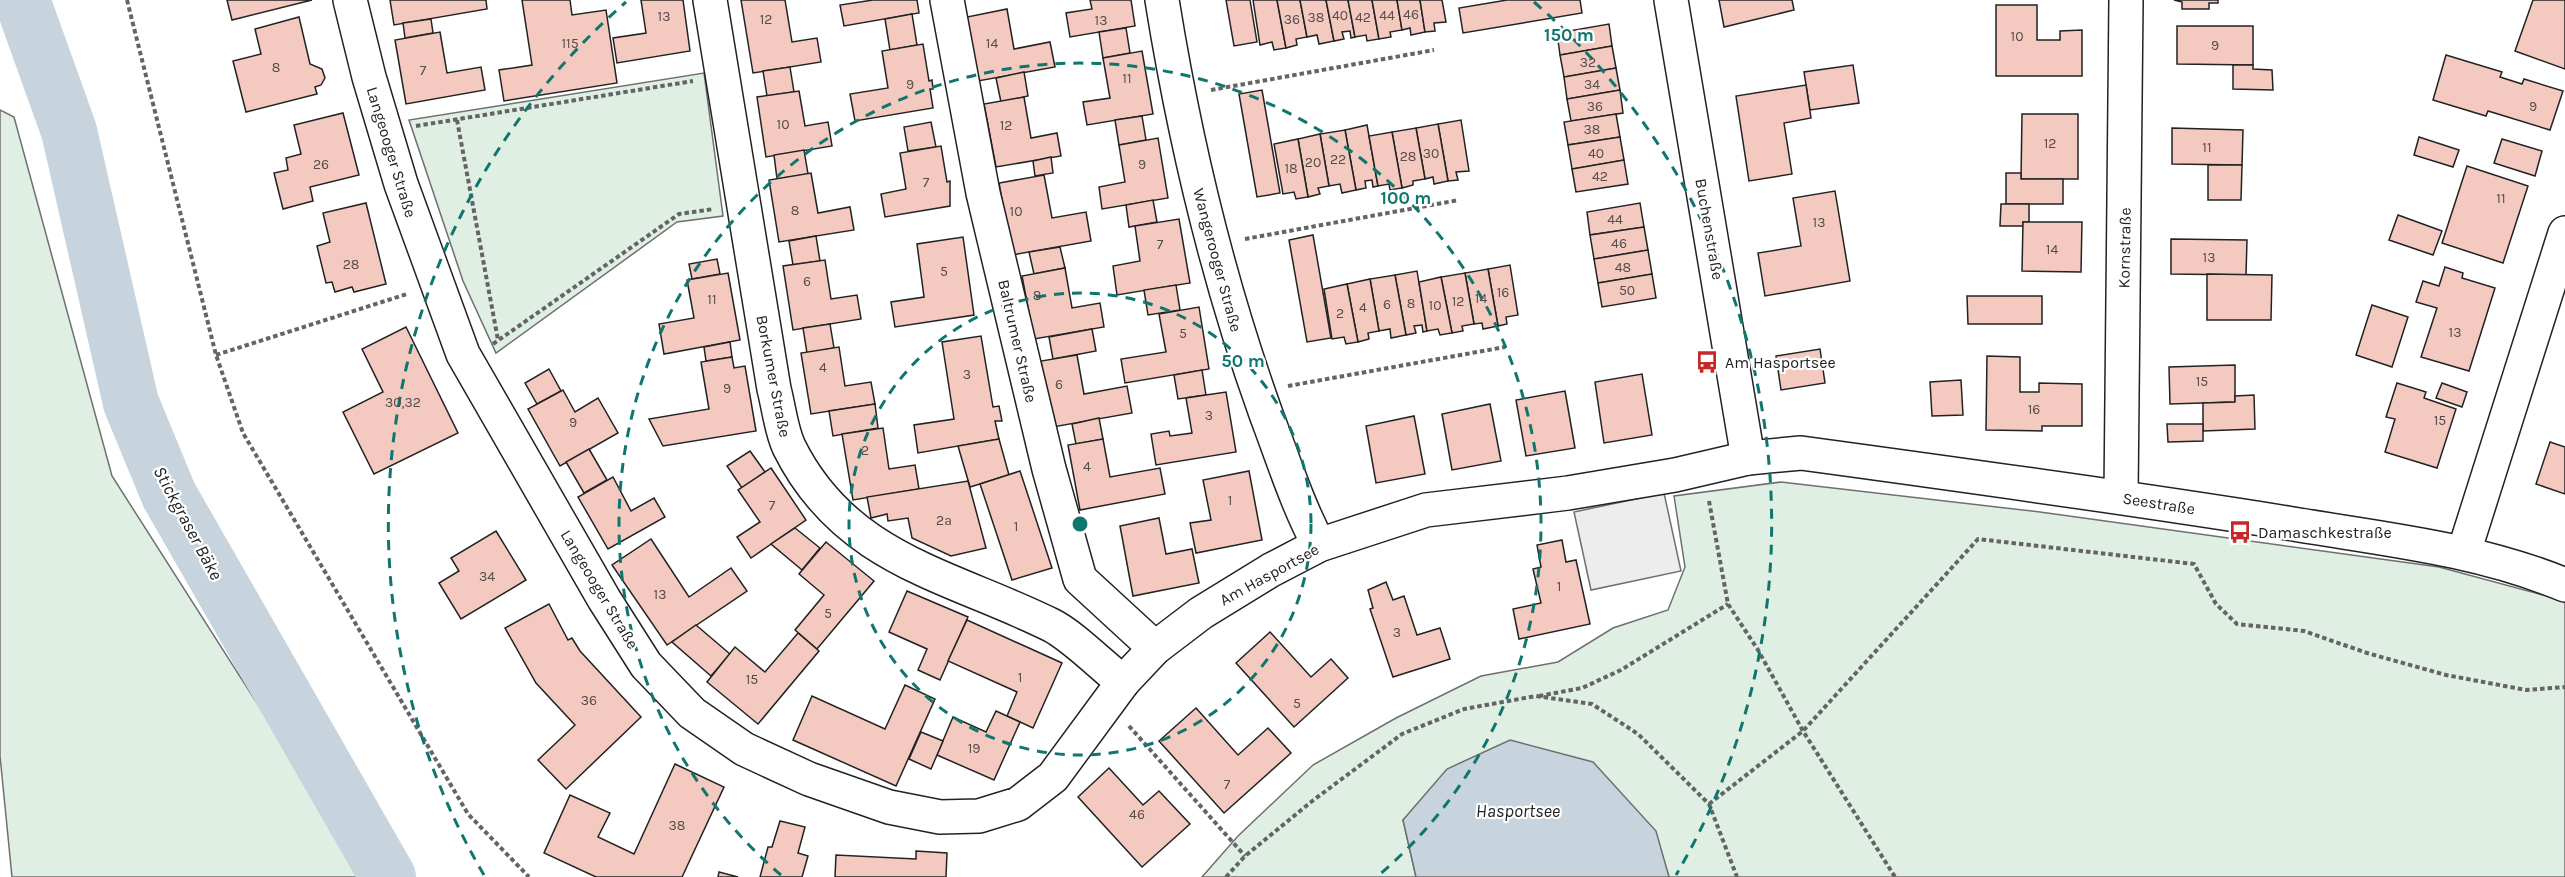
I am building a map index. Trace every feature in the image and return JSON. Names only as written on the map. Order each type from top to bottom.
[{"type":"street","name":"Langeooger Straße","points":[[350,0],[385,131],[436,284],[468,361],[604,599],[646,665],[692,713],[744,749],[809,779],[889,807],[940,817],[979,816],[1018,804],[1053,777],[1115,693]]},
{"type":"street","name":"Borkumer Straße","points":[[710,0],[774,390],[789,446],[823,499],[868,540],[924,572],[1053,626],[1115,693]]},
{"type":"street","name":"Baltrumer Straße","points":[[947,0],[983,193],[1049,469],[1080,579],[1155,648]]},
{"type":"street","name":"Wangerooger Straße","points":[[1162,0],[1178,96],[1212,245],[1234,326],[1303,515],[1320,545]]},
{"type":"street","name":"Buchenstraße","points":[[1671,0],[1748,458]]},
{"type":"street","name":"Kornstraße","points":[[2121,496],[2126,0]]},
{"type":"street","points":[[2464,552],[2565,233]]},
{"type":"street","name":"Seestraße","points":[[1748,458],[1802,453],[2121,496],[2464,552],[2525,568],[2565,585]]},
{"type":"street","name":"Am Hasportsee","points":[[1115,693],[1155,648],[1201,613],[1271,570],[1320,545],[1426,510],[1568,493],[1748,458]]},
{"type":"path","points":[[127,0],[216,355],[243,434],[468,814],[529,877]]},
{"type":"path","points":[[1178,96],[1434,50]]},
{"type":"path","points":[[385,131],[723,76]]},
{"type":"path","points":[[457,120],[498,340]]},
{"type":"path","points":[[1212,245],[1459,200]]},
{"type":"path","points":[[468,361],[679,214],[744,204]]},
{"type":"path","points":[[216,355],[436,284]]},
{"type":"path","points":[[1258,391],[1505,347]]},
{"type":"path","points":[[1704,468],[1728,604],[1758,650],[1803,732],[1895,877]]},
{"type":"path","points":[[1709,804],[1803,732],[1978,539],[2194,564],[2216,604],[2237,624],[2304,631],[2367,653],[2446,675],[2526,690],[2565,687]]},
{"type":"path","points":[[1226,877],[1245,856],[1311,802],[1402,734],[1464,709],[1582,688],[1621,670],[1728,604]]},
{"type":"path","points":[[1115,693],[1245,856]]},
{"type":"path","points":[[1536,696],[1592,704],[1638,734],[1709,804],[1737,877]]},
{"type":"green space","points":[[704,73],[723,216],[677,222],[496,353],[463,281],[409,120]]},
{"type":"green space","points":[[0,110],[14,117],[112,476],[368,877],[12,877],[0,756]]},
{"type":"green space","points":[[1781,482],[2040,512],[2439,567],[2565,601],[2565,877],[1669,877],[1655,831],[1403,820],[1416,877],[1202,877],[1238,836],[1313,765],[1396,718],[1481,676],[1558,662],[1613,628],[1668,610],[1685,567],[1674,496]]},
{"type":"shaded area","points":[[1664,493],[1681,571],[1591,590],[1574,512]]},
{"type":"water","name":"Hasportsee","points":[[1510,740],[1593,762],[1656,831],[1669,877],[1416,877],[1403,820],[1447,769]]},
{"type":"building","points":[[227,0],[312,0],[232,20]]},
{"type":"building","points":[[390,0],[486,0],[487,9],[394,25]]},
{"type":"building","points":[[522,0],[570,0],[572,15],[606,10],[617,83],[504,101],[499,70],[532,65]]},
{"type":"building","points":[[641,0],[683,0],[690,51],[617,63],[613,38],[646,33]]},
{"type":"building","points":[[741,0],[785,0],[792,42],[817,38],[821,62],[753,73]]},
{"type":"building","points":[[873,0],[917,0],[919,13],[844,26],[840,5]]},
{"type":"building","points":[[1090,0],[1131,0],[1135,26],[1070,37],[1066,13],[1092,9]]},
{"type":"building","points":[[1226,0],[1250,0],[1257,42],[1234,46]]},
{"type":"building","points":[[1253,0],[1277,0],[1286,48],[1274,50],[1272,42],[1260,45]]},
{"type":"building","points":[[1277,0],[1300,0],[1307,37],[1296,39],[1297,45],[1286,48]]},
{"type":"building","points":[[1300,0],[1326,0],[1334,41],[1319,44],[1317,35],[1307,37]]},
{"type":"building","points":[[1326,0],[1348,0],[1355,37],[1351,38],[1350,31],[1342,32],[1344,39],[1334,41]]},
{"type":"building","points":[[1348,0],[1372,0],[1379,39],[1367,41],[1366,35],[1355,37]]},
{"type":"building","points":[[1372,0],[1397,0],[1402,30],[1390,32],[1391,37],[1379,39]]},
{"type":"building","points":[[1397,0],[1420,0],[1425,32],[1411,35],[1410,28],[1402,30]]},
{"type":"building","points":[[1420,0],[1442,0],[1446,22],[1434,23],[1435,31],[1425,32]]},
{"type":"building","points":[[1507,0],[1580,0],[1582,13],[1463,33],[1459,8]]},
{"type":"building","points":[[1719,0],[1792,0],[1794,10],[1724,27]]},
{"type":"building","points":[[2174,0],[2218,0],[2218,3],[2209,3],[2209,9],[2182,9],[2182,2]]},
{"type":"building","points":[[2533,0],[2565,0],[2565,69],[2515,51]]},
{"type":"building","points":[[1996,5],[2037,5],[2037,40],[2060,40],[2060,31],[2082,30],[2082,76],[1996,76]]},
{"type":"building","points":[[1007,9],[1014,49],[1050,42],[1055,67],[978,81],[967,17]]},
{"type":"building","points":[[912,14],[917,45],[890,50],[885,19]]},
{"type":"building","points":[[299,17],[310,64],[322,69],[325,78],[321,85],[315,87],[317,94],[246,112],[233,61],[261,54],[255,29]]},
{"type":"building","points":[[431,19],[433,33],[405,38],[403,23]]},
{"type":"building","points":[[1609,24],[1612,46],[1560,55],[1557,33]]},
{"type":"building","points":[[2177,26],[2253,26],[2253,65],[2177,64]]},
{"type":"building","points":[[1126,28],[1130,53],[1103,58],[1099,32]]},
{"type":"building","points":[[440,32],[447,73],[481,67],[485,90],[406,104],[395,40]]},
{"type":"building","points":[[923,44],[929,81],[932,80],[933,89],[930,89],[933,108],[855,121],[850,94],[888,88],[882,51]]},
{"type":"building","points":[[1612,46],[1616,68],[1564,77],[1560,55]]},
{"type":"building","points":[[1142,51],[1153,114],[1087,125],[1083,102],[1110,98],[1103,58]]},
{"type":"building","points":[[2446,55],[2502,72],[2500,77],[2522,84],[2524,79],[2563,91],[2550,130],[2488,111],[2486,116],[2433,100]]},
{"type":"building","points":[[1853,65],[1859,103],[1810,110],[1804,72]]},
{"type":"building","points":[[2233,65],[2253,65],[2253,69],[2272,70],[2273,90],[2233,89]]},
{"type":"building","points":[[790,67],[794,92],[767,96],[763,71]]},
{"type":"building","points":[[1616,68],[1620,90],[1567,99],[1564,77]]},
{"type":"building","points":[[1024,72],[1028,96],[1001,102],[996,78]]},
{"type":"building","points":[[1806,85],[1811,118],[1784,123],[1792,174],[1749,181],[1736,96]]},
{"type":"building","points":[[1262,90],[1280,193],[1257,197],[1239,94]]},
{"type":"building","points":[[1620,90],[1623,113],[1571,121],[1567,99]]},
{"type":"building","points":[[799,91],[805,126],[828,122],[832,146],[766,157],[757,97]]},
{"type":"building","points":[[1024,97],[1031,138],[1057,133],[1061,156],[996,167],[984,104]]},
{"type":"building","points":[[343,113],[359,175],[310,187],[313,201],[283,209],[274,173],[288,170],[286,158],[301,154],[294,125]]},
{"type":"building","points":[[1616,114],[1620,137],[1568,145],[1564,122]]},
{"type":"building","points":[[2022,114],[2078,114],[2078,179],[2021,179]]},
{"type":"building","points":[[1142,116],[1146,140],[1119,145],[1115,120]]},
{"type":"building","points":[[1461,120],[1469,171],[1456,172],[1458,180],[1448,181],[1438,124]]},
{"type":"building","points":[[931,122],[936,147],[908,151],[904,127]]},
{"type":"building","points":[[1438,124],[1448,181],[1434,184],[1433,177],[1425,179],[1416,128]]},
{"type":"building","points":[[1367,125],[1378,186],[1373,187],[1372,180],[1365,181],[1366,188],[1356,190],[1345,130]]},
{"type":"building","points":[[1416,128],[1425,179],[1413,181],[1413,185],[1402,188],[1392,132]]},
{"type":"building","points":[[2172,128],[2243,130],[2242,165],[2172,164]]},
{"type":"building","points":[[1345,130],[1356,190],[1342,193],[1340,184],[1329,186],[1320,134]]},
{"type":"building","points":[[1392,132],[1402,188],[1390,190],[1389,184],[1378,186],[1369,136]]},
{"type":"building","points":[[1320,134],[1329,186],[1318,188],[1320,194],[1308,197],[1298,139]]},
{"type":"building","points":[[1620,137],[1624,160],[1572,169],[1568,145]]},
{"type":"building","points":[[2419,137],[2459,150],[2453,167],[2414,155]]},
{"type":"building","points":[[1158,138],[1168,198],[1102,209],[1099,187],[1125,182],[1119,145]]},
{"type":"building","points":[[1298,139],[1308,197],[1296,199],[1294,192],[1283,194],[1274,144]]},
{"type":"building","points":[[2502,139],[2542,151],[2535,176],[2494,163]]},
{"type":"building","points":[[941,146],[947,182],[950,181],[950,206],[885,217],[881,194],[906,189],[900,153]]},
{"type":"building","points":[[804,150],[808,174],[777,179],[774,155]]},
{"type":"building","points":[[1051,157],[1053,173],[1035,176],[1033,161]]},
{"type":"building","points":[[1624,160],[1628,184],[1576,192],[1572,169]]},
{"type":"building","points":[[2208,165],[2242,165],[2241,200],[2208,200]]},
{"type":"building","points":[[2467,166],[2528,186],[2503,263],[2442,243]]},
{"type":"building","points":[[811,173],[818,213],[850,207],[854,230],[779,242],[769,180]]},
{"type":"building","points":[[2006,173],[2021,173],[2021,179],[2063,179],[2063,204],[2006,204]]},
{"type":"building","points":[[1044,175],[1052,218],[1086,212],[1091,241],[1012,255],[999,183]]},
{"type":"building","points":[[1835,191],[1850,281],[1765,296],[1758,253],[1801,246],[1793,198]]},
{"type":"building","points":[[1153,200],[1157,222],[1129,227],[1126,205]]},
{"type":"building","points":[[366,203],[386,284],[354,292],[352,287],[335,292],[332,282],[326,283],[317,246],[330,242],[323,213]]},
{"type":"building","points":[[1640,203],[1644,227],[1590,235],[1587,212]]},
{"type":"building","points":[[2001,204],[2029,204],[2029,222],[2023,222],[2023,226],[2000,226]]},
{"type":"building","points":[[2398,215],[2442,231],[2433,255],[2389,240]]},
{"type":"building","points":[[1179,219],[1190,283],[1117,295],[1113,266],[1140,261],[1135,226]]},
{"type":"building","points":[[2023,222],[2082,222],[2081,272],[2022,271]]},
{"type":"building","points":[[1644,227],[1648,250],[1594,259],[1590,235]]},
{"type":"building","points":[[1313,235],[1331,338],[1307,342],[1289,240]]},
{"type":"building","points":[[816,236],[820,261],[793,265],[789,241]]},
{"type":"building","points":[[963,237],[974,315],[895,327],[891,302],[924,297],[917,244]]},
{"type":"building","points":[[2171,239],[2247,240],[2246,275],[2171,274]]},
{"type":"building","points":[[1060,247],[1065,268],[1034,274],[1029,252]]},
{"type":"building","points":[[1648,250],[1652,274],[1598,283],[1594,259]]},
{"type":"building","points":[[717,259],[720,274],[692,279],[689,264]]},
{"type":"building","points":[[825,260],[831,299],[857,295],[861,319],[793,330],[783,266]]},
{"type":"building","points":[[1510,265],[1518,315],[1506,317],[1507,324],[1498,326],[1488,269]]},
{"type":"building","points":[[2445,267],[2463,273],[2462,278],[2495,288],[2469,371],[2421,357],[2437,308],[2416,302],[2423,281],[2439,286]]},
{"type":"building","points":[[1065,268],[1072,308],[1100,303],[1104,327],[1034,339],[1022,276]]},
{"type":"building","points":[[1488,269],[1498,326],[1483,329],[1482,323],[1474,324],[1465,273]]},
{"type":"building","points":[[1417,271],[1427,331],[1423,332],[1422,325],[1414,326],[1416,333],[1406,335],[1395,275]]},
{"type":"building","points":[[728,273],[740,340],[664,354],[659,324],[694,318],[687,280]]},
{"type":"building","points":[[1465,273],[1474,324],[1462,326],[1463,331],[1452,333],[1441,277]]},
{"type":"building","points":[[1652,274],[1656,298],[1602,307],[1598,283]]},
{"type":"building","points":[[2207,274],[2272,275],[2271,320],[2207,320]]},
{"type":"building","points":[[1395,275],[1406,335],[1391,338],[1390,329],[1379,331],[1370,279]]},
{"type":"building","points":[[1441,277],[1452,333],[1440,335],[1438,329],[1427,331],[1419,282]]},
{"type":"building","points":[[1370,279],[1379,331],[1368,333],[1369,339],[1358,342],[1347,284]]},
{"type":"building","points":[[1347,284],[1358,342],[1346,344],[1344,337],[1332,339],[1324,289]]},
{"type":"building","points":[[1176,285],[1180,310],[1148,315],[1144,290]]},
{"type":"building","points":[[1967,296],[2042,296],[2042,324],[1968,324]]},
{"type":"building","points":[[2372,305],[2408,317],[2392,367],[2356,355]]},
{"type":"building","points":[[1199,307],[1209,369],[1125,383],[1121,359],[1166,352],[1159,314]]},
{"type":"building","points":[[830,324],[834,348],[807,353],[803,328]]},
{"type":"building","points":[[406,327],[458,433],[374,474],[343,412],[383,392],[362,349]]},
{"type":"building","points":[[1092,329],[1096,351],[1053,359],[1049,337]]},
{"type":"building","points":[[981,336],[993,407],[999,406],[1002,421],[995,421],[999,439],[918,453],[914,425],[954,419],[942,342]]},
{"type":"building","points":[[730,342],[732,357],[706,361],[704,347]]},
{"type":"building","points":[[839,347],[845,386],[871,382],[875,404],[811,414],[801,353]]},
{"type":"building","points":[[1820,349],[1825,383],[1781,390],[1776,356]]},
{"type":"building","points":[[1077,355],[1084,394],[1127,386],[1132,413],[1053,427],[1041,361]]},
{"type":"building","points":[[1987,356],[2020,357],[2020,392],[2039,392],[2039,383],[2082,384],[2082,426],[2042,426],[2042,431],[1986,430]]},
{"type":"building","points":[[732,357],[734,368],[745,366],[756,431],[663,446],[649,419],[709,409],[701,362]]},
{"type":"building","points":[[2235,365],[2235,402],[2170,404],[2169,367]]},
{"type":"building","points":[[549,369],[561,391],[537,404],[525,383]]},
{"type":"building","points":[[1202,370],[1206,395],[1178,399],[1174,375]]},
{"type":"building","points":[[1642,374],[1652,435],[1604,443],[1595,382]]},
{"type":"building","points":[[1961,380],[1963,415],[1932,416],[1930,382]]},
{"type":"building","points":[[2397,383],[2426,392],[2424,398],[2456,409],[2437,468],[2385,452],[2395,419],[2386,417]]},
{"type":"building","points":[[2442,383],[2467,392],[2462,407],[2436,398]]},
{"type":"building","points":[[563,390],[575,412],[598,398],[618,433],[560,466],[528,409]]},
{"type":"building","points":[[1565,391],[1575,448],[1526,456],[1516,400]]},
{"type":"building","points":[[1226,392],[1236,452],[1156,465],[1151,434],[1169,431],[1170,436],[1192,433],[1186,398]]},
{"type":"building","points":[[2254,395],[2255,429],[2203,431],[2203,403],[2235,402],[2235,396]]},
{"type":"building","points":[[875,404],[878,428],[833,436],[829,411]]},
{"type":"building","points":[[1490,404],[1501,461],[1452,470],[1442,414]]},
{"type":"building","points":[[1414,416],[1425,474],[1376,483],[1366,426]]},
{"type":"building","points":[[1099,418],[1103,439],[1076,444],[1072,424]]},
{"type":"building","points":[[2167,424],[2203,424],[2203,441],[2168,442]]},
{"type":"building","points":[[883,428],[889,469],[915,465],[919,489],[853,500],[842,434]]},
{"type":"building","points":[[999,439],[1009,475],[970,487],[958,446]]},
{"type":"building","points":[[1103,439],[1110,477],[1160,468],[1165,494],[1080,510],[1068,445]]},
{"type":"building","points":[[2550,442],[2565,447],[2565,494],[2536,484]]},
{"type":"building","points":[[589,449],[607,480],[584,493],[566,462]]},
{"type":"building","points":[[750,451],[765,472],[742,488],[727,466]]},
{"type":"building","points":[[771,468],[806,520],[751,558],[737,537],[760,522],[738,490]]},
{"type":"building","points":[[1020,471],[1052,568],[1012,580],[980,484]]},
{"type":"building","points":[[1249,471],[1262,540],[1196,553],[1190,523],[1211,520],[1203,480]]},
{"type":"building","points":[[613,477],[631,511],[654,498],[665,517],[608,549],[578,497]]},
{"type":"building","points":[[968,481],[986,548],[951,556],[912,538],[908,518],[888,521],[887,514],[871,518],[867,497]]},
{"type":"building","points":[[1159,518],[1166,554],[1192,549],[1199,583],[1133,596],[1120,526]]},
{"type":"building","points":[[795,528],[820,548],[802,570],[771,544]]},
{"type":"building","points":[[496,531],[526,580],[461,619],[439,583],[459,571],[451,558]]},
{"type":"building","points":[[651,539],[689,597],[731,568],[747,591],[667,645],[612,565]]},
{"type":"building","points":[[1562,540],[1566,562],[1576,560],[1590,624],[1519,639],[1513,609],[1541,603],[1533,569],[1541,567],[1537,545]]},
{"type":"building","points":[[826,542],[874,581],[817,649],[795,630],[824,595],[799,574]]},
{"type":"building","points":[[1386,582],[1393,600],[1404,596],[1417,635],[1440,628],[1450,659],[1393,677],[1370,609],[1373,608],[1368,590]]},
{"type":"building","points":[[907,591],[968,617],[940,680],[918,670],[927,649],[889,632]]},
{"type":"building","points":[[549,604],[568,640],[572,638],[580,651],[641,717],[566,789],[538,760],[575,725],[536,683],[505,628]]},
{"type":"building","points":[[967,620],[1062,663],[1033,728],[1007,716],[1017,692],[948,661]]},
{"type":"building","points":[[696,625],[730,654],[711,676],[672,642]]},
{"type":"building","points":[[1270,632],[1311,677],[1331,659],[1348,678],[1294,727],[1236,663]]},
{"type":"building","points":[[798,633],[819,651],[758,724],[707,682],[735,647],[765,672]]},
{"type":"building","points":[[905,685],[935,699],[896,786],[793,740],[812,696],[885,729]]},
{"type":"building","points":[[1196,708],[1238,755],[1268,728],[1291,753],[1224,813],[1159,741]]},
{"type":"building","points":[[996,711],[1020,722],[994,780],[937,755],[953,717],[986,732]]},
{"type":"building","points":[[921,732],[943,741],[931,769],[909,759]]},
{"type":"building","points":[[675,764],[724,787],[682,877],[596,877],[544,853],[570,795],[610,813],[598,837],[634,854]]},
{"type":"building","points":[[1109,768],[1143,805],[1159,791],[1190,824],[1142,867],[1078,797]]},
{"type":"building","points":[[780,821],[805,827],[798,853],[808,856],[802,877],[760,877],[768,847],[772,847]]},
{"type":"building","points":[[916,851],[947,853],[946,877],[835,877],[836,855],[916,859]]},
{"type":"building","points":[[719,872],[738,877],[718,877]]},
{"type":"waterway","points":[[0,7],[6,0]]},
{"type":"waterway","name":"Stickgraser Bäke","points":[[22,0],[69,131],[131,403],[169,495],[388,877]]},
{"type":"place","name":"Am Hasportsee","points":[[1707,362]]},
{"type":"place","name":"Damaschkestraße","points":[[2240,532]]}]
